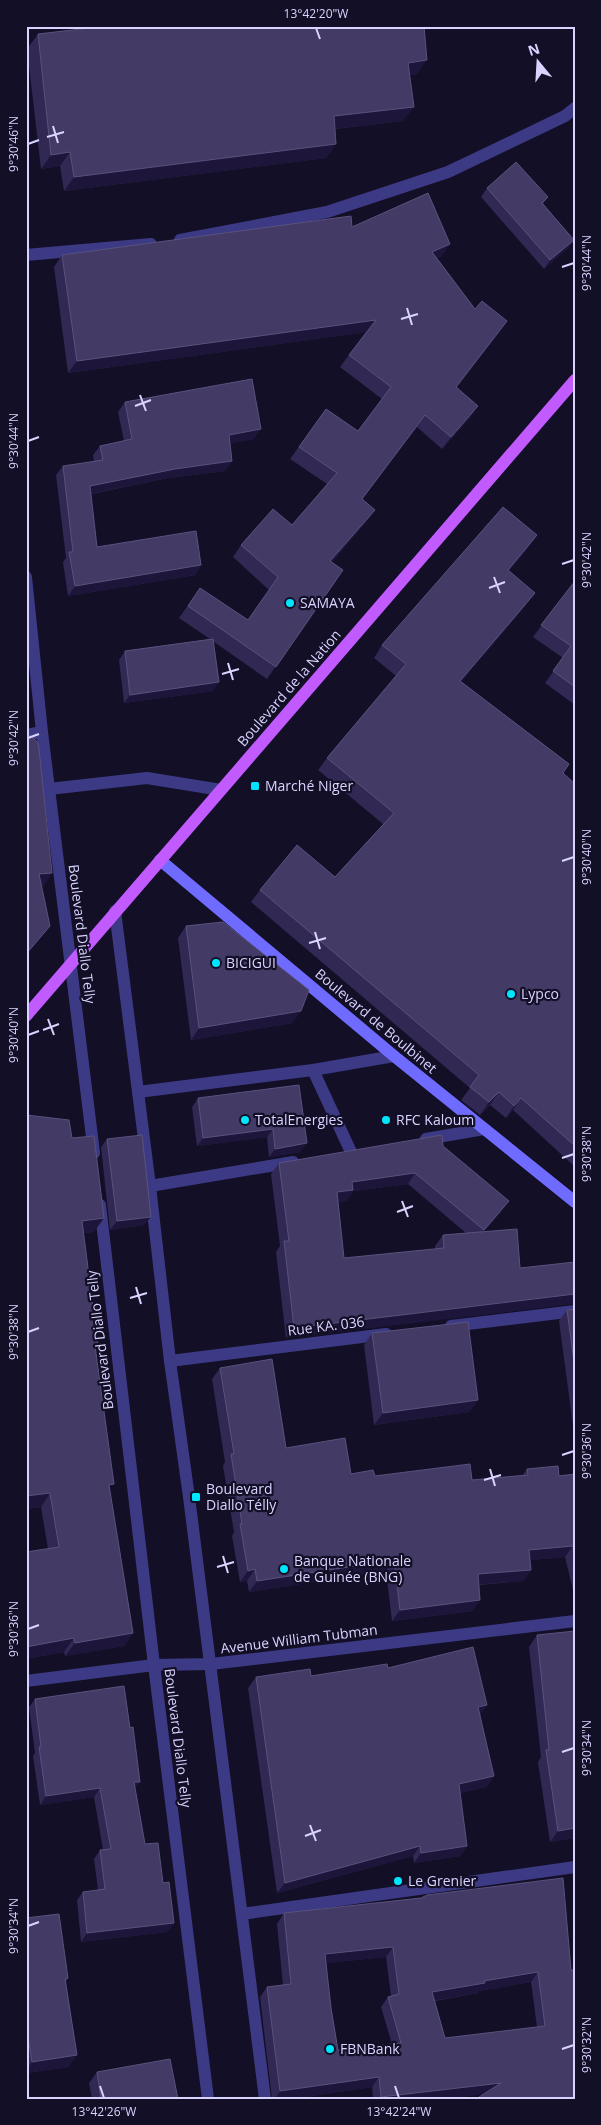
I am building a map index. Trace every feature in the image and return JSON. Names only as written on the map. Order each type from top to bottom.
[{"type":"main road","name":"Boulevard de la Nation","points":[[26,1016],[575,380]]},
{"type":"main road","name":"Boulevard de Boulbinet","points":[[160,860],[394,1056],[575,1202]]},
{"type":"street","points":[[26,256],[168,242],[327,212],[448,172],[565,116],[575,108]]},
{"type":"street","name":"Boulevard Diallo Telly","points":[[26,577],[42,732],[96,1170]]},
{"type":"street","points":[[26,735],[42,732]]},
{"type":"street","points":[[49,789],[147,778],[221,790]]},
{"type":"street","points":[[116,911],[170,1360],[211,1664],[265,2099]]},
{"type":"street","points":[[138,1092],[313,1070],[394,1056]]},
{"type":"street","points":[[313,1070],[351,1152]]},
{"type":"street","points":[[418,1140],[484,1129]]},
{"type":"street","points":[[150,1186],[304,1160]]},
{"type":"street","name":"Boulevard Diallo Telly","points":[[98,1190],[208,2099]]},
{"type":"street","points":[[436,1328],[575,1311]]},
{"type":"street","name":"Rue KA. 036","points":[[170,1360],[397,1333]]},
{"type":"street","name":"Avenue William Tubman","points":[[26,1680],[154,1665],[211,1664],[575,1621]]},
{"type":"street","points":[[242,1914],[575,1867]]},
{"type":"building","points":[[107,26],[424,26],[427,60],[408,63],[414,107],[334,116],[336,144],[74,177],[70,152],[51,155],[38,34]]},
{"type":"building","points":[[516,162],[548,197],[542,203],[574,240],[550,260],[487,188]]},
{"type":"building","points":[[428,193],[450,244],[432,252],[475,309],[482,301],[507,321],[456,387],[478,406],[451,437],[425,415],[362,499],[375,510],[330,561],[343,570],[276,667],[188,606],[200,588],[248,620],[278,577],[241,545],[273,509],[292,525],[337,473],[299,447],[326,409],[358,431],[391,387],[349,355],[376,320],[77,361],[62,255],[351,216],[352,227]]},
{"type":"building","points":[[252,379],[261,429],[229,435],[232,461],[175,469],[90,486],[97,547],[196,531],[201,565],[75,586],[69,552],[73,552],[63,466],[103,460],[100,446],[132,439],[125,402]]},
{"type":"building","points":[[503,507],[537,535],[508,570],[535,593],[460,681],[569,764],[563,773],[575,784],[575,1146],[521,1098],[514,1106],[499,1092],[489,1102],[470,1087],[479,1075],[260,890],[297,845],[335,877],[394,813],[327,758],[406,664],[382,645]]},
{"type":"building","points":[[575,581],[575,687],[553,671],[571,646],[541,625]]},
{"type":"building","points":[[213,639],[219,682],[130,695],[125,651]]},
{"type":"building","points":[[26,732],[38,743],[52,873],[39,874],[50,926],[26,954]]},
{"type":"building","name":"BICIGUI","points":[[223,922],[309,990],[301,1011],[199,1028],[186,926]]},
{"type":"building","name":"TotalEnergies","points":[[299,1085],[307,1143],[275,1149],[273,1129],[203,1138],[198,1098]]},
{"type":"building","points":[[26,1115],[69,1120],[72,1138],[94,1136],[104,1218],[82,1221],[98,1346],[95,1346],[114,1484],[109,1485],[133,1633],[75,1643],[74,1638],[26,1647],[26,1552],[59,1547],[50,1493],[26,1496]]},
{"type":"building","points":[[142,1135],[151,1217],[117,1221],[107,1139]]},
{"type":"building","points":[[442,1135],[443,1146],[509,1201],[484,1230],[415,1173],[352,1182],[353,1190],[337,1192],[344,1258],[444,1248],[443,1235],[517,1229],[520,1268],[575,1262],[575,1294],[294,1328],[284,1241],[289,1241],[279,1163]]},
{"type":"building","points":[[575,1309],[575,1369],[567,1310]]},
{"type":"building","points":[[468,1322],[478,1400],[383,1413],[372,1333]]},
{"type":"building","points":[[272,1359],[286,1448],[345,1438],[351,1474],[373,1470],[375,1476],[470,1464],[472,1480],[528,1475],[527,1469],[558,1466],[559,1476],[575,1474],[575,1554],[573,1546],[529,1550],[531,1570],[478,1574],[480,1600],[400,1610],[394,1560],[257,1581],[255,1569],[248,1571],[231,1454],[234,1454],[220,1368]]},
{"type":"building","points":[[575,1631],[575,1828],[558,1831],[546,1750],[549,1750],[537,1635]]},
{"type":"building","points":[[473,1647],[487,1705],[478,1707],[494,1776],[459,1784],[467,1846],[421,1853],[420,1846],[285,1883],[256,1677],[310,1669],[311,1676],[387,1664],[388,1668]]},
{"type":"building","points":[[124,1686],[130,1728],[133,1727],[140,1782],[134,1782],[145,1844],[158,1843],[163,1883],[169,1882],[174,1923],[87,1933],[83,1892],[105,1889],[100,1850],[111,1849],[100,1788],[46,1796],[35,1699]]},
{"type":"building","points":[[563,1878],[571,1970],[575,1970],[575,2099],[476,2099],[501,2083],[381,2097],[379,2077],[280,2091],[267,1987],[291,1984],[284,1913],[421,1898],[427,1895]],"holes":[[[393,1947],[399,1994],[388,1997],[401,2043],[338,2050],[325,1954]],[[538,1972],[545,2026],[445,2038],[432,1992]]]},
{"type":"building","points":[[59,1914],[68,1978],[65,1979],[77,2055],[32,2062],[26,2025],[26,1918]]},
{"type":"building","points":[[170,2059],[178,2099],[101,2099],[97,2072]]},
{"type":"place","name":"SAMAYA","points":[[290,603]]},
{"type":"place","name":"Marché Niger","points":[[255,786]]},
{"type":"place","name":"BICIGUI","points":[[216,963]]},
{"type":"place","name":"Lypco","points":[[511,994]]},
{"type":"place","name":"TotalEnergies","points":[[245,1120]]},
{"type":"place","name":"RFC Kaloum","points":[[386,1120]]},
{"type":"place","name":"Boulevard Diallo Télly","points":[[196,1497]]},
{"type":"place","name":"Banque Nationale de Guinée (BNG)","points":[[284,1569]]},
{"type":"place","name":"Le Grenier","points":[[398,1881]]},
{"type":"place","name":"FBNBank","points":[[330,2049]]}]
